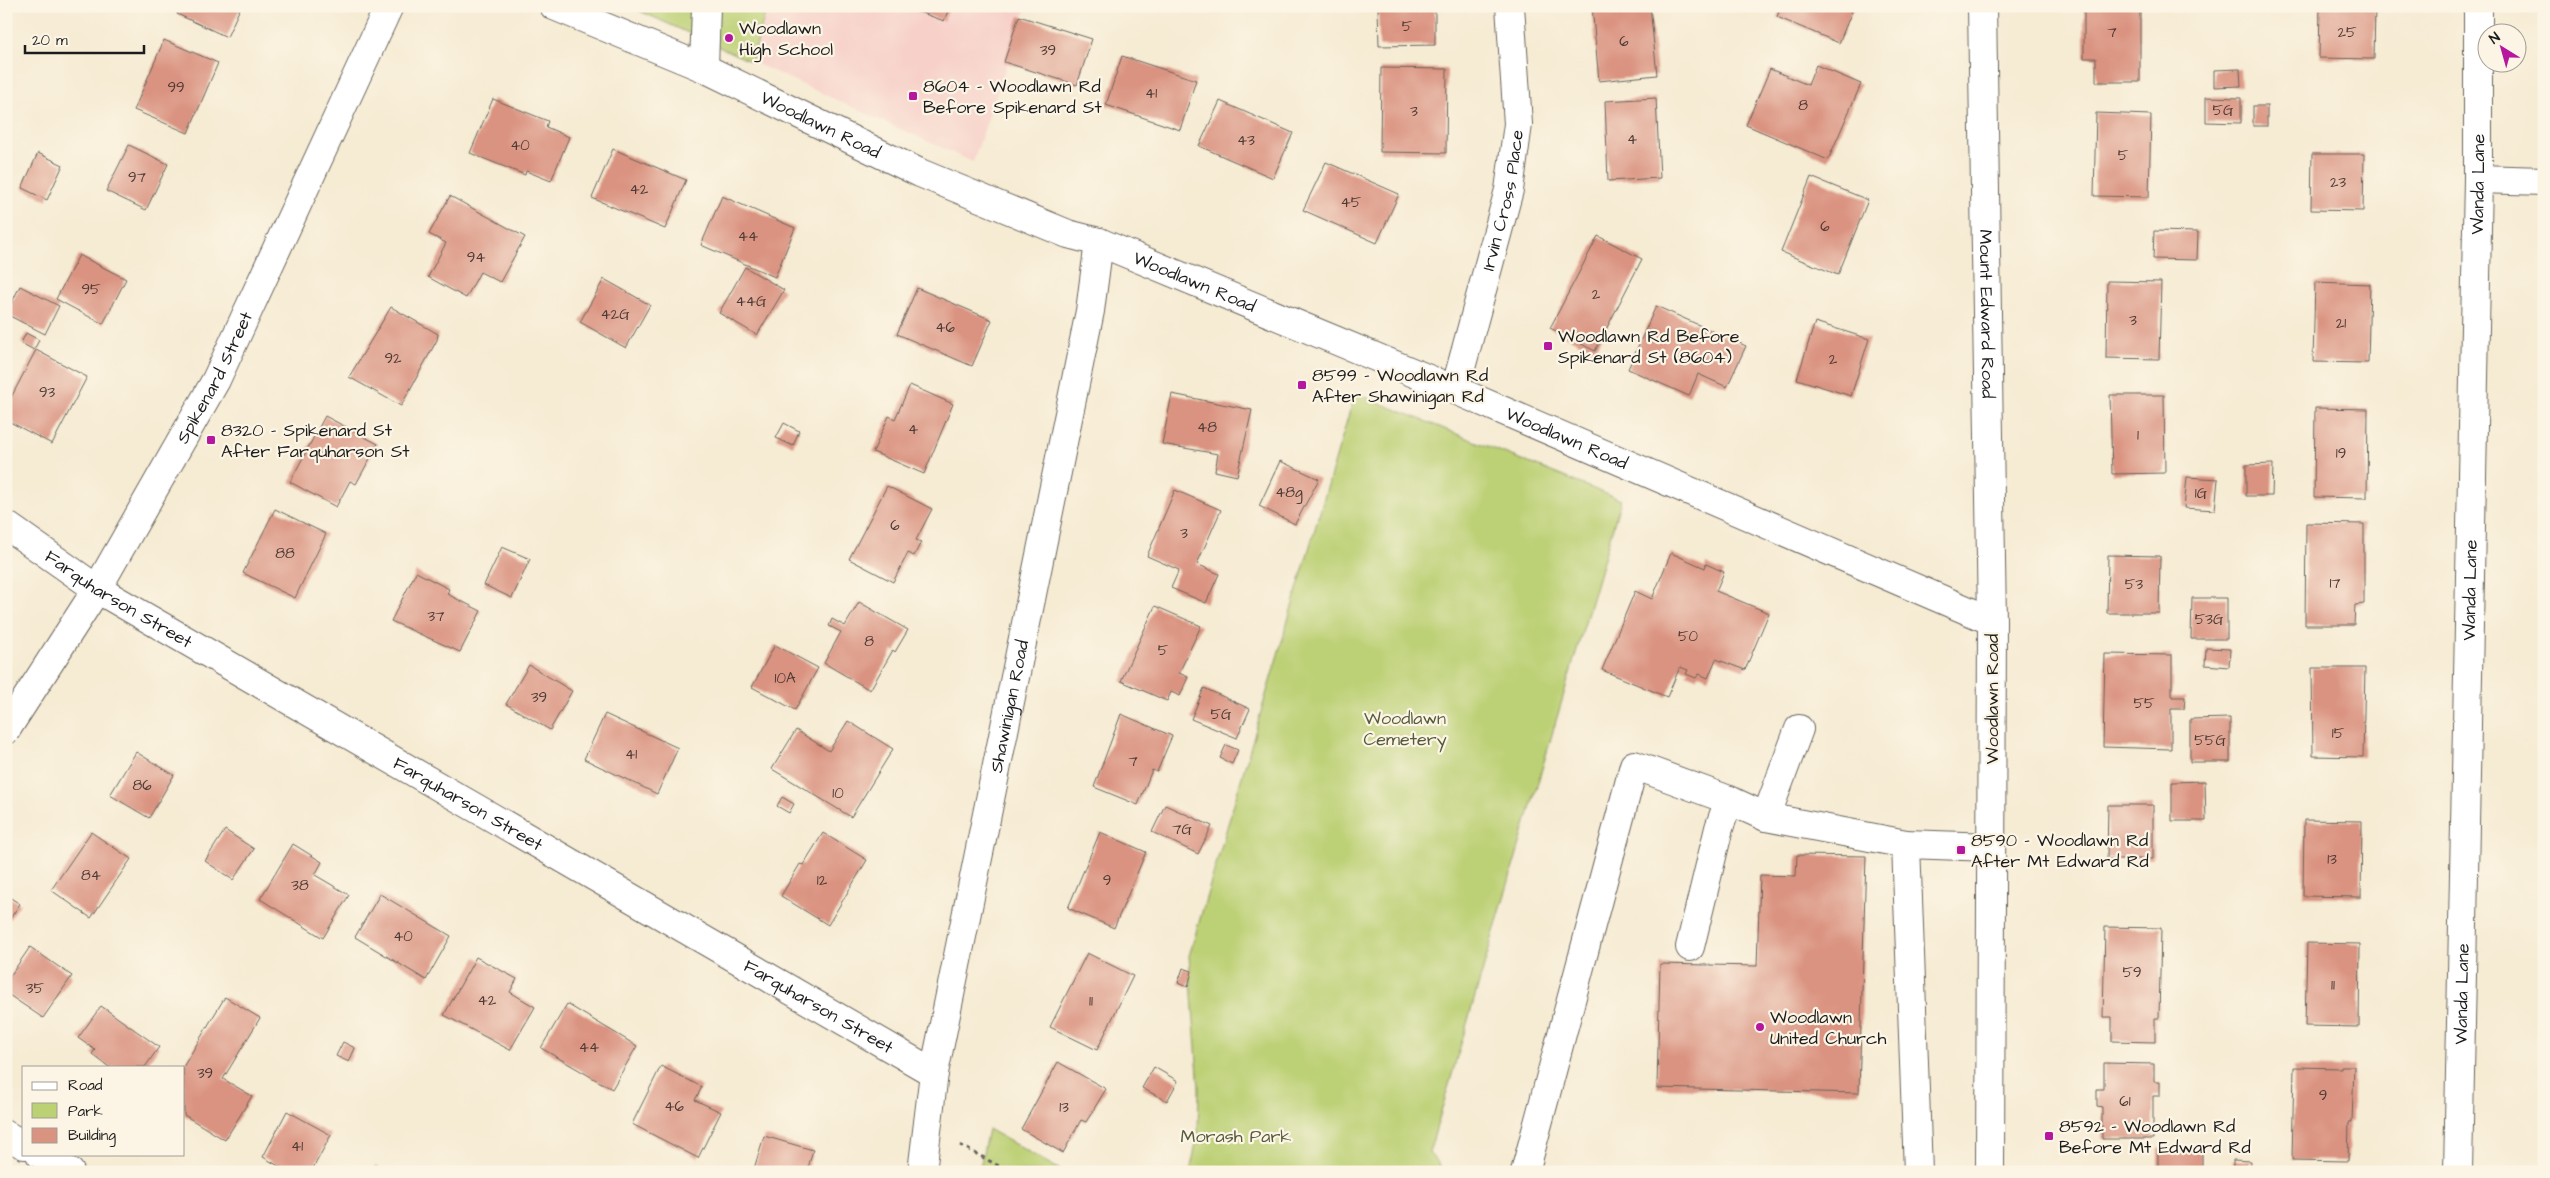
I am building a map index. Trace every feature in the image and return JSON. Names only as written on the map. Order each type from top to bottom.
[{"type":"street","name":"Spikenard Street","points":[[6,730],[97,589],[216,380],[389,6]]},
{"type":"street","name":"Woodlawn Road","points":[[554,6],[704,68],[920,174],[1068,234],[1099,242],[1454,390],[1992,621],[1990,1172]]},
{"type":"street","points":[[704,68],[706,6]]},
{"type":"street","name":"Irvin Cross Place","points":[[1454,390],[1509,190],[1518,124],[1510,6]]},
{"type":"street","name":"Mount Edward Road","points":[[1982,6],[1992,621]]},
{"type":"street","name":"Wanda Lane","points":[[2458,1172],[2478,179],[2478,6]]},
{"type":"street","points":[[2478,179],[2544,181]]},
{"type":"street","name":"Shawinigan Road","points":[[922,1172],[934,1073],[1086,331],[1099,242]]},
{"type":"street","name":"Farquharson Street","points":[[6,525],[97,589],[934,1073]]},
{"type":"street","points":[[1766,817],[1799,730]]},
{"type":"street","points":[[1525,1172],[1634,765],[1729,800],[1766,817],[1906,844],[1991,847]]},
{"type":"street","points":[[1690,948],[1719,828],[1729,800]]},
{"type":"street","points":[[1906,844],[1918,1172]]},
{"type":"street","points":[[6,1135],[22,1144]]},
{"type":"street","points":[[43,1156],[70,1172]]},
{"type":"path","points":[[927,1127],[1010,1172]]},
{"type":"shaded area","points":[[629,6],[1027,6],[973,162]]},
{"type":"green space","name":"Woodlawn High School","points":[[629,6],[767,6],[752,62]]},
{"type":"green space","name":"Woodlawn Cemetery","points":[[1355,393],[1621,500],[1429,1153],[1446,1172],[1190,1172],[1198,1134],[1199,1088],[1189,956]]},
{"type":"green space","points":[[988,1129],[1064,1172],[979,1172]]},
{"type":"building","points":[[180,6],[241,6],[227,37],[177,14]]},
{"type":"building","points":[[903,6],[950,6],[944,21]]},
{"type":"building","points":[[1378,6],[1435,6],[1435,45],[1379,46]]},
{"type":"building","points":[[1592,6],[1650,6],[1657,75],[1599,81]]},
{"type":"building","points":[[1781,6],[1854,6],[1839,43],[1777,17]]},
{"type":"building","points":[[2084,6],[2140,6],[2140,82],[2096,82],[2096,58],[2084,58]]},
{"type":"building","points":[[2320,6],[2375,6],[2374,59],[2319,58]]},
{"type":"building","points":[[1019,16],[1092,39],[1077,85],[1004,62]]},
{"type":"building","points":[[164,40],[218,63],[188,133],[134,110]]},
{"type":"building","points":[[1122,56],[1196,80],[1180,130],[1106,105]]},
{"type":"building","points":[[1816,65],[1861,84],[1828,160],[1746,125],[1770,69],[1808,85]]},
{"type":"building","points":[[1381,68],[1447,69],[1446,153],[1380,152]]},
{"type":"building","points":[[2240,69],[2241,86],[2214,87],[2214,70]]},
{"type":"building","points":[[2206,97],[2241,98],[2241,123],[2206,122]]},
{"type":"building","points":[[1656,98],[1660,178],[1608,181],[1605,101]]},
{"type":"building","points":[[493,99],[548,121],[546,127],[569,137],[551,181],[526,171],[525,175],[470,153]]},
{"type":"building","points":[[1220,101],[1293,133],[1273,178],[1199,146]]},
{"type":"building","points":[[2253,106],[2267,106],[2267,126],[2253,126]]},
{"type":"building","points":[[2096,113],[2151,115],[2149,197],[2094,196]]},
{"type":"building","points":[[129,145],[168,164],[146,210],[106,191]]},
{"type":"building","points":[[613,149],[686,180],[665,229],[592,198]]},
{"type":"building","points":[[38,153],[63,165],[47,200],[22,188]]},
{"type":"building","points":[[2312,154],[2364,154],[2363,211],[2311,210]]},
{"type":"building","points":[[1326,162],[1399,194],[1377,243],[1303,210]]},
{"type":"building","points":[[1811,177],[1868,200],[1838,275],[1781,252]]},
{"type":"building","points":[[450,196],[525,237],[500,282],[480,272],[466,298],[428,277],[446,243],[429,234]]},
{"type":"building","points":[[722,196],[795,228],[775,277],[701,245]]},
{"type":"building","points":[[2154,231],[2198,232],[2197,260],[2153,259]]},
{"type":"building","points":[[1598,236],[1642,259],[1595,351],[1550,328]]},
{"type":"building","points":[[79,255],[126,279],[103,324],[56,299]]},
{"type":"building","points":[[745,267],[784,290],[757,335],[719,313]]},
{"type":"building","points":[[604,279],[650,305],[626,348],[580,322]]},
{"type":"building","points":[[2107,281],[2161,282],[2159,359],[2106,358]]},
{"type":"building","points":[[2315,282],[2370,284],[2368,363],[2313,362]]},
{"type":"building","points":[[20,286],[59,306],[45,334],[6,314]]},
{"type":"building","points":[[917,288],[992,320],[972,366],[897,334]]},
{"type":"building","points":[[1656,306],[1746,346],[1727,387],[1698,374],[1689,396],[1628,369]]},
{"type":"building","points":[[391,307],[438,334],[437,340],[401,406],[349,377]]},
{"type":"building","points":[[1815,322],[1869,339],[1851,396],[1797,379]]},
{"type":"building","points":[[26,333],[39,340],[34,350],[21,343]]},
{"type":"building","points":[[36,350],[87,377],[52,444],[6,420],[6,407]]},
{"type":"building","points":[[910,385],[953,404],[924,474],[873,452],[889,416],[895,419]]},
{"type":"building","points":[[1172,394],[1252,410],[1237,476],[1215,471],[1218,454],[1162,444]]},
{"type":"building","points":[[2110,395],[2164,395],[2165,473],[2112,474]]},
{"type":"building","points":[[2315,408],[2368,409],[2367,498],[2314,497]]},
{"type":"building","points":[[325,416],[378,444],[356,484],[350,481],[336,507],[290,482]]},
{"type":"building","points":[[784,423],[799,431],[793,446],[776,438]]},
{"type":"building","points":[[1280,461],[1319,479],[1295,524],[1259,506]]},
{"type":"building","points":[[2273,464],[2272,496],[2246,496],[2246,465]]},
{"type":"building","points":[[2187,477],[2218,479],[2215,510],[2184,508]]},
{"type":"building","points":[[887,486],[932,509],[916,540],[921,542],[914,556],[908,553],[893,582],[849,559]]},
{"type":"building","points":[[1175,490],[1221,510],[1197,564],[1219,574],[1206,603],[1171,588],[1179,570],[1147,556]]},
{"type":"building","points":[[275,509],[326,534],[295,598],[243,573]]},
{"type":"building","points":[[2306,523],[2364,524],[2364,604],[2355,605],[2354,625],[2305,625]]},
{"type":"building","points":[[502,547],[530,559],[512,598],[484,585]]},
{"type":"building","points":[[1671,553],[1705,568],[1706,564],[1724,572],[1716,591],[1769,613],[1745,670],[1716,659],[1708,678],[1699,674],[1696,678],[1686,674],[1688,670],[1680,667],[1667,697],[1602,670],[1635,591],[1652,599]]},
{"type":"building","points":[[2108,555],[2160,556],[2159,613],[2107,613]]},
{"type":"building","points":[[416,572],[449,589],[447,594],[481,611],[460,652],[391,621]]},
{"type":"building","points":[[2192,598],[2227,598],[2227,639],[2191,639]]},
{"type":"building","points":[[859,602],[908,630],[895,652],[893,650],[870,690],[824,663],[841,632],[829,626],[832,619],[845,626]]},
{"type":"building","points":[[1155,606],[1201,626],[1179,673],[1188,677],[1180,696],[1171,692],[1167,701],[1121,681]]},
{"type":"building","points":[[775,645],[818,668],[795,710],[752,687]]},
{"type":"building","points":[[2206,648],[2230,649],[2229,667],[2205,665]]},
{"type":"building","points":[[2105,654],[2172,655],[2172,697],[2185,697],[2184,709],[2171,709],[2171,749],[2103,747]]},
{"type":"building","points":[[529,665],[572,691],[550,730],[506,704]]},
{"type":"building","points":[[2312,668],[2365,668],[2363,757],[2313,756]]},
{"type":"building","points":[[1204,688],[1250,709],[1237,738],[1191,719]]},
{"type":"building","points":[[605,714],[678,748],[657,794],[584,759]]},
{"type":"building","points":[[1121,714],[1172,736],[1157,772],[1152,770],[1138,805],[1094,787]]},
{"type":"building","points":[[2230,718],[2230,762],[2190,762],[2190,719]]},
{"type":"building","points":[[848,721],[893,749],[851,817],[772,769],[796,730],[829,751]]},
{"type":"building","points":[[1226,745],[1238,750],[1232,764],[1220,758]]},
{"type":"building","points":[[136,752],[174,775],[149,818],[110,795]]},
{"type":"building","points":[[2205,781],[2206,821],[2172,821],[2172,782]]},
{"type":"building","points":[[782,797],[794,804],[789,813],[777,806]]},
{"type":"building","points":[[1165,805],[1212,826],[1198,854],[1152,832]]},
{"type":"building","points":[[2108,805],[2153,805],[2153,859],[2107,859]]},
{"type":"building","points":[[2304,820],[2362,821],[2361,897],[2303,896]]},
{"type":"building","points":[[225,830],[254,849],[233,880],[205,861]]},
{"type":"building","points":[[91,832],[131,859],[91,918],[51,890]]},
{"type":"building","points":[[1100,832],[1146,852],[1114,928],[1068,908]]},
{"type":"building","points":[[823,833],[867,860],[828,925],[781,896],[800,864],[803,865]]},
{"type":"building","points":[[293,844],[322,862],[315,875],[349,895],[323,938],[260,899]]},
{"type":"building","name":"Woodlawn United Church","points":[[1797,855],[1866,856],[1859,1093],[1657,1088],[1660,964],[1757,966],[1760,875],[1796,876]]},
{"type":"building","points":[[380,894],[451,936],[426,980],[355,937]]},
{"type":"building","points":[[6,895],[20,904],[9,920],[6,918]]},
{"type":"building","points":[[2105,927],[2161,928],[2159,1018],[2155,1018],[2155,1042],[2112,1041],[2112,1017],[2103,1017]]},
{"type":"building","points":[[2307,943],[2360,944],[2359,1027],[2305,1026]]},
{"type":"building","points":[[30,947],[72,976],[43,1018],[6,993],[6,982]]},
{"type":"building","points":[[1087,953],[1133,976],[1097,1050],[1050,1027]]},
{"type":"building","points":[[476,957],[517,979],[510,992],[535,1007],[510,1050],[444,1015]]},
{"type":"building","points":[[1183,968],[1192,971],[1188,987],[1178,983]]},
{"type":"building","points":[[225,997],[260,1018],[223,1079],[252,1096],[225,1140],[185,1116],[184,1066]]},
{"type":"building","points":[[567,1004],[637,1046],[612,1089],[541,1048]]},
{"type":"building","points":[[101,1006],[159,1047],[146,1066],[108,1066],[92,1054],[95,1050],[78,1038]]},
{"type":"building","points":[[343,1042],[355,1048],[349,1062],[336,1056]]},
{"type":"building","points":[[1058,1062],[1106,1089],[1086,1122],[1081,1120],[1063,1153],[1021,1129]]},
{"type":"building","points":[[2104,1063],[2154,1064],[2154,1082],[2160,1082],[2160,1096],[2153,1096],[2153,1139],[2102,1139],[2102,1107],[2097,1106],[2097,1089],[2104,1089]]},
{"type":"building","points":[[661,1066],[702,1087],[695,1100],[721,1112],[698,1158],[632,1124]]},
{"type":"building","points":[[2341,1066],[2354,1066],[2352,1122],[2349,1122],[2348,1161],[2292,1160],[2294,1067],[2341,1068]]},
{"type":"building","points":[[1154,1067],[1178,1081],[1167,1101],[1142,1088]]},
{"type":"building","points":[[287,1111],[331,1135],[311,1172],[289,1172],[263,1157]]},
{"type":"building","points":[[764,1136],[813,1150],[807,1172],[753,1172]]},
{"type":"building","points":[[2158,1148],[2202,1149],[2202,1172],[2158,1172]]},
{"type":"building","points":[[2233,1160],[2250,1161],[2249,1172],[2233,1172]]},
{"type":"building","points":[[375,1166],[385,1172],[372,1172]]},
{"type":"place","name":"Woodlawn High School","points":[[729,38]]},
{"type":"place","name":"8604 - Woodlawn Rd Before Spikenard St","points":[[913,96]]},
{"type":"place","name":"Woodlawn Rd Before Spikenard St (8604)","points":[[1548,346]]},
{"type":"place","name":"8599 - Woodlawn Rd After Shawinigan Rd","points":[[1302,385]]},
{"type":"place","name":"8320 - Spikenard St After Farquharson St","points":[[211,440]]},
{"type":"place","name":"8590 - Woodlawn Rd After Mt Edward Rd","points":[[1961,850]]},
{"type":"place","name":"Woodlawn United Church","points":[[1760,1027]]},
{"type":"place","name":"8592 - Woodlawn Rd Before Mt Edward Rd","points":[[2049,1136]]},
{"type":"park label","name":"Morash Park","points":[[1236,1136]]}]
